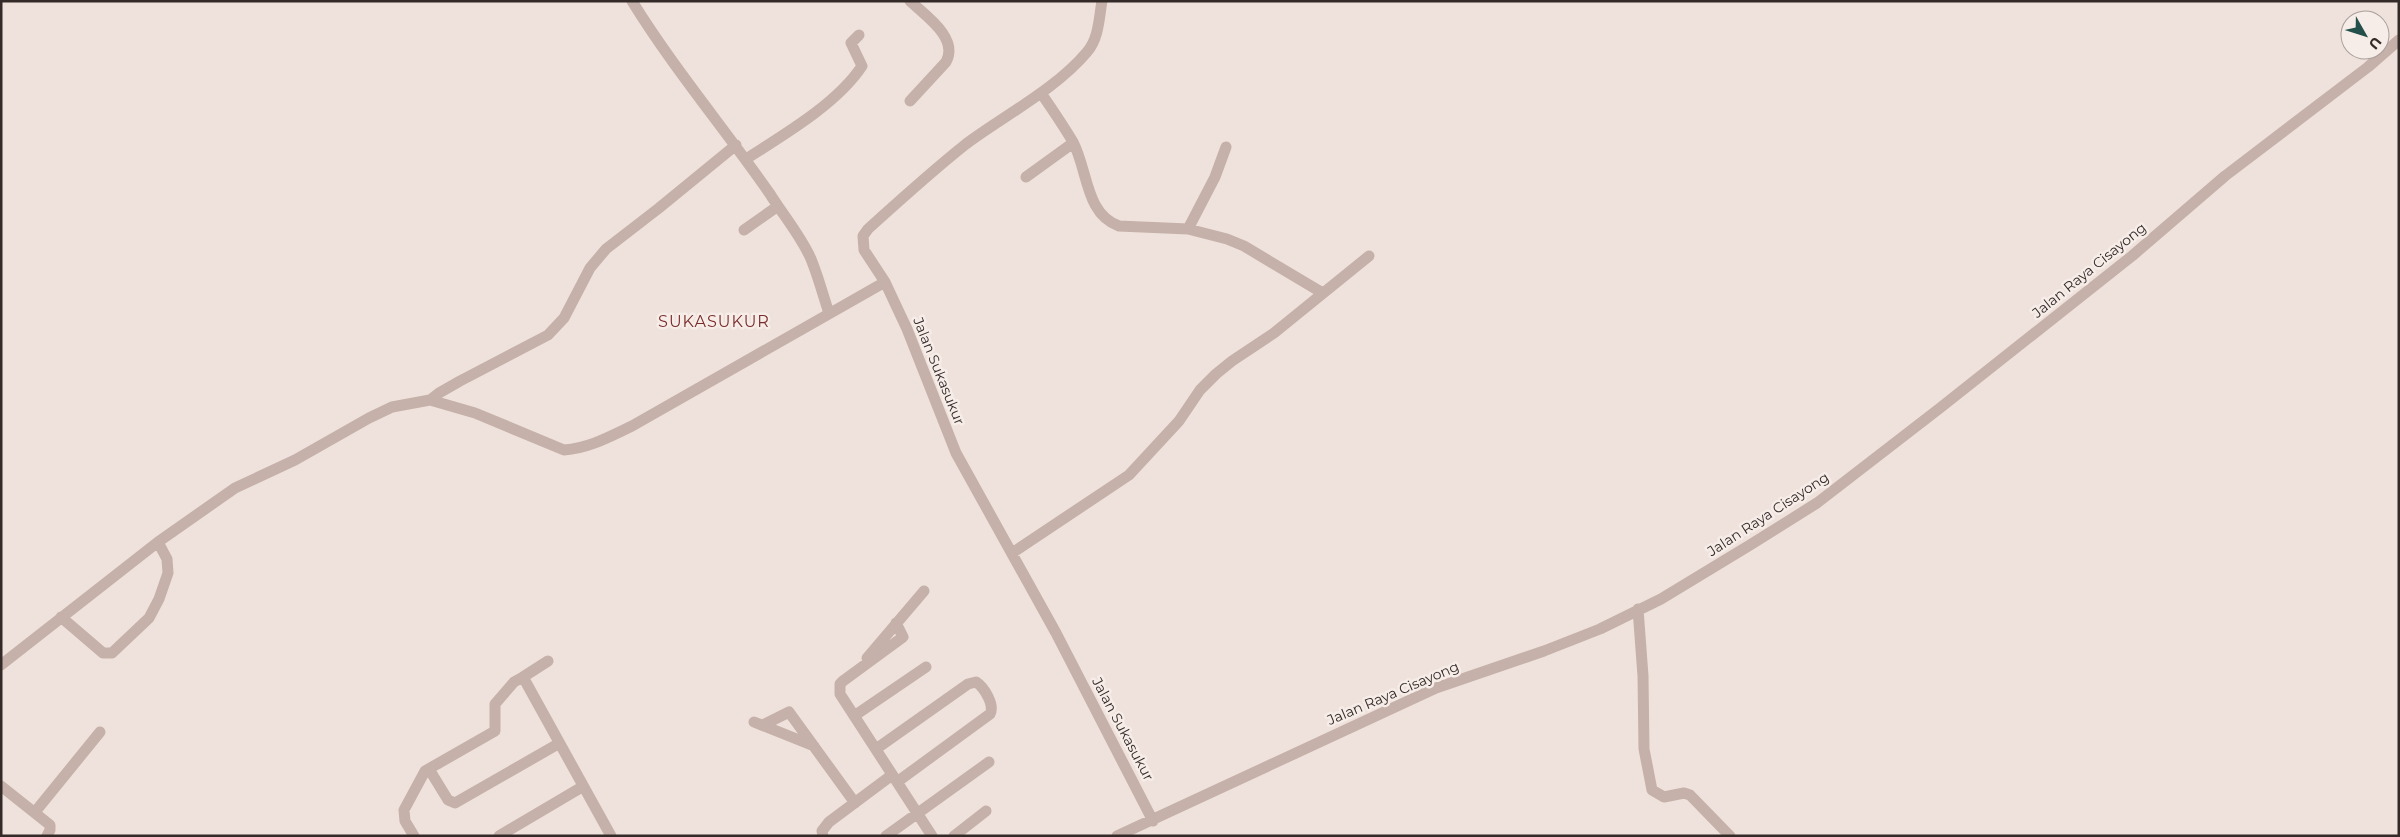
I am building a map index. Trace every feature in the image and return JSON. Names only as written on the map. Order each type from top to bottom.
[{"type":"street","points":[[632,1],[700,102],[746,159],[811,258],[829,313]]},
{"type":"street","points":[[910,1],[943,34],[950,47],[950,55],[946,62],[910,101]]},
{"type":"street","name":"Jalan Sukasukur","points":[[1102,1],[1098,31],[1093,44],[1087,52],[1041,92],[967,144],[868,229],[863,236],[864,250],[885,282],[907,329],[956,454],[1056,633],[1153,821]]},
{"type":"street","points":[[746,159],[805,120],[854,76],[862,66],[851,44],[859,34]]},
{"type":"street","name":"Jalan Raya Cisayong","points":[[1117,836],[1153,821],[1335,733],[1436,688],[1544,652],[1600,629],[1677,589],[1817,503],[2132,256],[2226,176],[2368,67],[2399,40]]},
{"type":"street","points":[[1041,92],[1073,143],[1100,215],[1109,223],[1119,226],[1188,229],[1227,239],[1244,246],[1321,292]]},
{"type":"street","points":[[1026,178],[1073,143]]},
{"type":"street","points":[[1,665],[158,542],[235,488],[295,460],[392,407],[430,400],[453,385],[548,335],[564,318],[590,268],[606,249],[641,223],[736,145]]},
{"type":"street","points":[[1188,229],[1215,177],[1226,147]]},
{"type":"street","points":[[744,230],[778,206]]},
{"type":"street","points":[[1012,553],[1129,475],[1179,421],[1200,390],[1216,374],[1274,333],[1321,292],[1369,256]]},
{"type":"street","points":[[430,400],[475,413],[564,450],[578,449],[599,442],[632,426],[885,282]]},
{"type":"street","points":[[61,617],[102,653],[112,653],[149,618],[159,599],[168,572],[168,566],[167,559],[158,542]]},
{"type":"street","points":[[924,591],[896,623],[904,637],[843,681],[839,688],[854,716],[932,836]]},
{"type":"street","points":[[1638,609],[1644,749],[1652,790],[1664,797],[1684,793],[1690,795],[1730,836]]},
{"type":"street","points":[[414,836],[404,821],[404,810],[425,771],[494,731],[495,704],[522,677],[548,661]]},
{"type":"street","points":[[854,716],[926,668]]},
{"type":"street","points":[[522,677],[611,836]]},
{"type":"street","points":[[822,836],[825,827],[855,803],[895,779],[990,714],[992,705],[980,684],[976,682],[968,684],[876,749]]},
{"type":"street","points":[[815,747],[759,724],[789,712],[815,747],[855,803]]},
{"type":"street","points":[[35,812],[100,732]]},
{"type":"street","points":[[429,769],[448,800],[456,803],[558,744]]},
{"type":"street","points":[[886,836],[989,762]]},
{"type":"street","points":[[1,786],[50,824],[47,836]]},
{"type":"street","points":[[500,836],[582,787]]},
{"type":"street","points":[[954,836],[986,811]]},
{"type":"district","name":"SUKASUKUR","points":[[714,321]]}]
